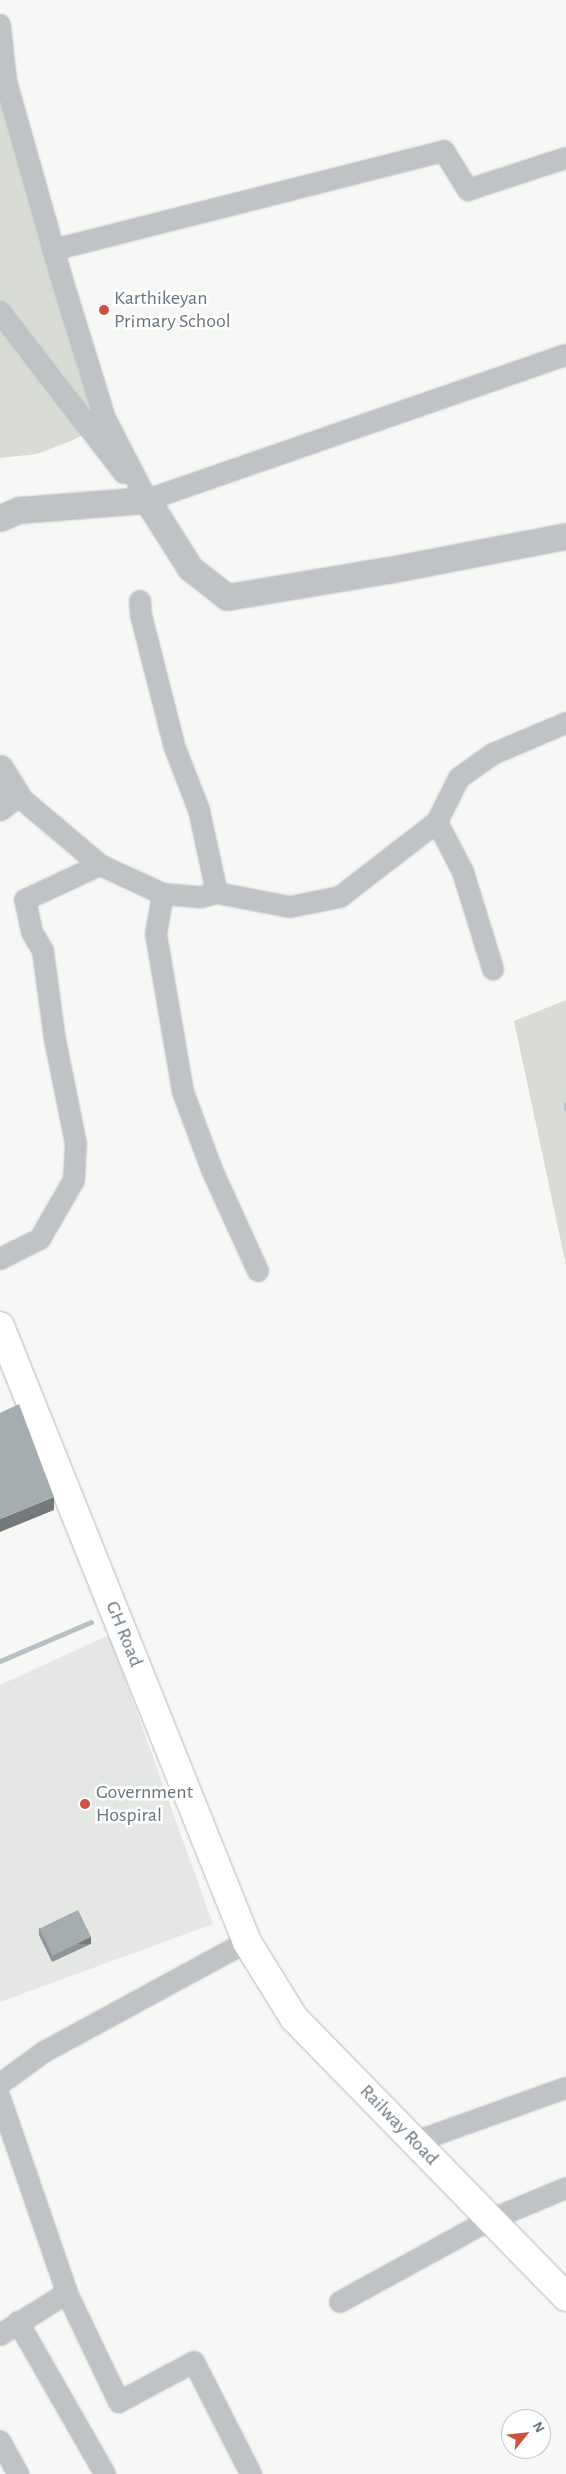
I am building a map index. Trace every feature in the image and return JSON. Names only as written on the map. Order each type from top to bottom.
[{"type":"main road","name":"GH Road","points":[[0,1326],[247,1942]]},
{"type":"main road","name":"Railway Road","points":[[247,1942],[294,2018],[566,2297]]},
{"type":"street","points":[[0,25],[6,81],[53,250],[105,418],[147,500],[190,568],[227,597],[389,570],[566,536]]},
{"type":"street","points":[[53,250],[444,151],[468,190],[566,158]]},
{"type":"street","points":[[0,312],[100,444],[147,500]]},
{"type":"street","points":[[0,518],[19,510],[147,500],[566,355]]},
{"type":"street","points":[[140,600],[141,615],[175,748],[199,810],[217,893]]},
{"type":"street","points":[[0,768],[8,800],[100,865],[162,894],[201,897],[217,893],[290,907],[340,897],[437,822],[460,778],[493,754],[566,723]]},
{"type":"street","points":[[437,822],[463,872],[492,969]]},
{"type":"street","points":[[0,1259],[40,1239],[74,1180],[76,1144],[55,1040],[43,951],[32,932],[25,900],[100,865]]},
{"type":"street","points":[[162,894],[156,934],[183,1092],[212,1170],[258,1272]]},
{"type":"street","points":[[0,2084],[44,2052],[247,1942]]},
{"type":"street","points":[[415,2142],[566,2088]]},
{"type":"street","points":[[0,2098],[67,2293],[119,2402],[194,2362],[251,2474]]},
{"type":"street","points":[[340,2302],[490,2220],[566,2188]]},
{"type":"street","points":[[0,2335],[67,2293]]},
{"type":"street","points":[[18,2322],[105,2474]]},
{"type":"street","points":[[0,2441],[18,2474]]},
{"type":"shaded area","points":[[0,83],[79,371],[101,426],[71,441],[37,454],[0,458]]},
{"type":"shaded area","points":[[566,1000],[566,1265],[514,1021]]},
{"type":"shaded area","name":"Government Hospiral","points":[[109,1635],[213,1924],[0,2002],[0,1685]]},
{"type":"building","points":[[19,1404],[54,1497],[0,1519],[0,1413]]},
{"type":"building","points":[[78,1910],[91,1937],[53,1956],[39,1929]]},
{"type":"waterway","points":[[0,1661],[91,1622]]},
{"type":"place","name":"Karthikeyan Primary School","points":[[104,310]]},
{"type":"place","name":"Government Hospiral","points":[[85,1804]]}]
